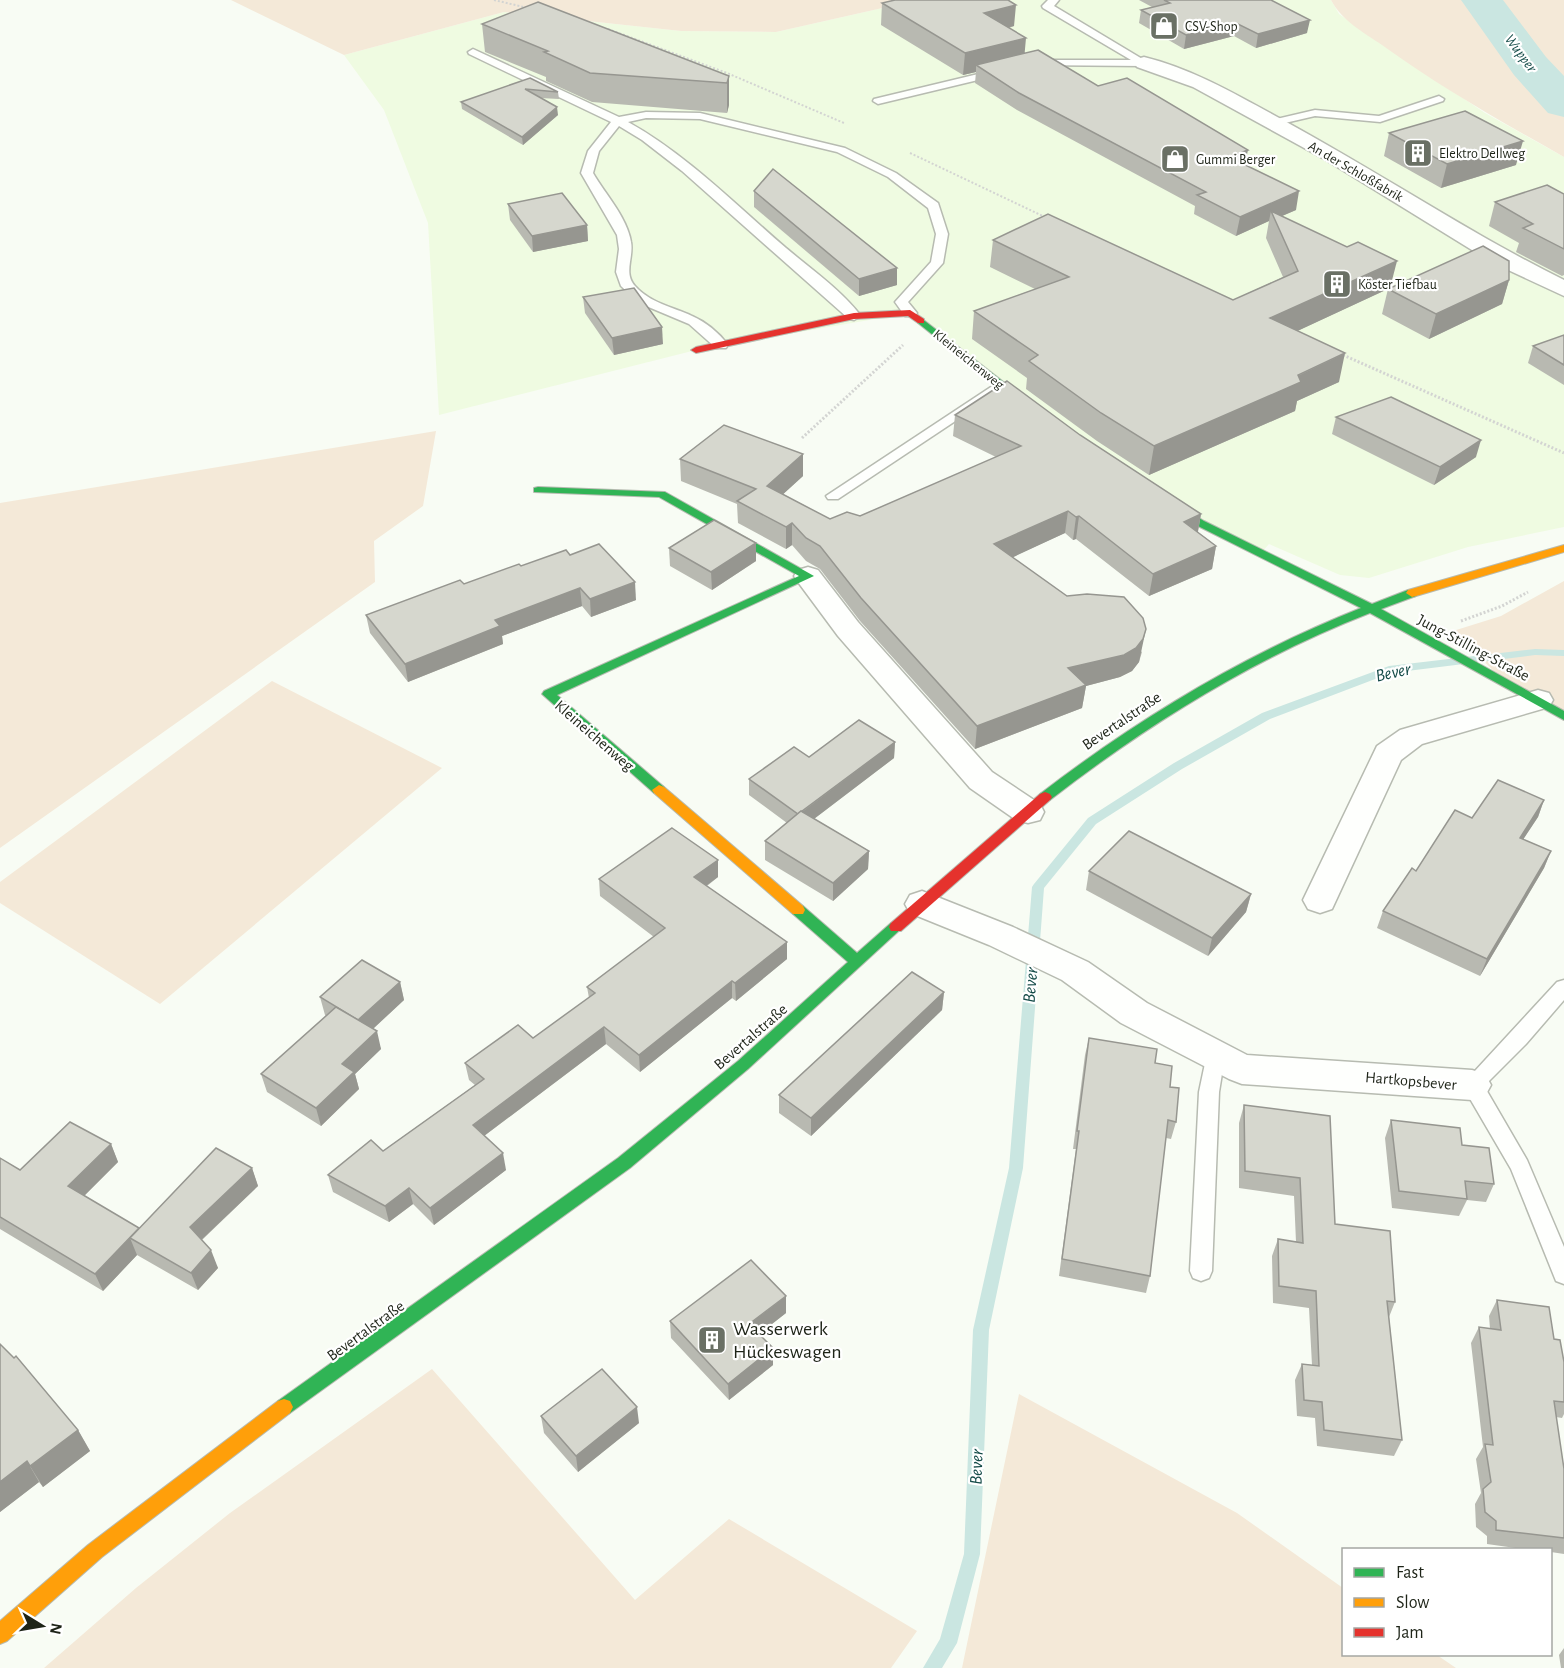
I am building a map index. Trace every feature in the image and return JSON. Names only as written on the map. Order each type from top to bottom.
[{"type":"street","name":"An der Schloßfabrik","points":[[1144,63],[1200,83],[1333,156],[1501,258],[1564,289]]},
{"type":"street","points":[[696,350],[854,316],[910,313]]},
{"type":"street","name":"Kleineichenweg","points":[[910,313],[940,334],[1000,385],[1045,418]]},
{"type":"street","points":[[538,490],[661,494],[808,576],[848,629],[981,780],[1028,812]]},
{"type":"street","points":[[1152,492],[1200,523],[1368,607]]},
{"type":"street","name":"Bevertalstraße","points":[[0,1634],[115,1535],[208,1463],[622,1164],[1086,764],[1182,699],[1304,635],[1368,607],[1456,577],[1564,548]]},
{"type":"street","name":"Kleineichenweg","points":[[808,576],[548,694],[858,962]]},
{"type":"street","name":"Jung-Stilling-Straße","points":[[1368,607],[1551,708]]},
{"type":"street","points":[[1320,900],[1388,754],[1411,738],[1551,708]]},
{"type":"street","name":"Hartkopsbever","points":[[922,904],[1001,936],[1075,971],[1134,1013],[1242,1069],[1472,1085]]},
{"type":"lane","points":[[1054,0],[1047,6],[1144,63]]},
{"type":"lane","points":[[473,52],[635,130],[674,158],[798,262],[854,316]]},
{"type":"lane","points":[[878,102],[1038,62],[1144,63]]},
{"type":"lane","points":[[1272,123],[1316,113],[1380,119],[1440,99]]},
{"type":"lane","points":[[721,345],[692,320],[646,302],[624,282],[621,274],[626,253],[624,235],[587,173],[591,155],[601,139],[618,121],[646,115],[700,116],[841,150],[892,175],[934,206],[942,234],[937,263],[901,302],[910,313]]},
{"type":"lane","points":[[833,496],[1000,385]]},
{"type":"lane","points":[[1472,1085],[1519,1038],[1564,987]]},
{"type":"lane","points":[[1201,1271],[1209,1092],[1215,1055]]},
{"type":"lane","name":"Hartkopsbever","points":[[1472,1085],[1520,1166],[1564,1274]]},
{"type":"path","points":[[494,0],[527,8]]},
{"type":"path","points":[[604,28],[722,70],[854,127]]},
{"type":"path","points":[[905,151],[1056,222]]},
{"type":"path","points":[[802,438],[868,375],[908,341],[940,334]]},
{"type":"path","points":[[1337,352],[1564,453]]},
{"type":"shaded area","points":[[231,0],[918,0],[776,32],[681,31],[504,12],[344,55]]},
{"type":"shaded area","points":[[918,0],[1331,0],[1339,14],[1485,113],[1564,157],[1564,527],[1468,547],[1369,578],[1340,575],[1269,544],[1260,554],[1200,523],[910,313],[696,350],[439,415],[428,223],[384,110],[344,55],[504,12],[681,31],[776,32]]},
{"type":"shaded area","points":[[1331,0],[1564,0],[1564,157],[1426,75],[1354,26]]},
{"type":"shaded area","points":[[436,431],[423,506],[374,541],[375,582],[0,848],[0,503]]},
{"type":"shaded area","points":[[1564,581],[1564,716],[1505,682],[1453,631],[1501,616]]},
{"type":"shaded area","points":[[272,681],[442,768],[160,1004],[0,903],[0,882]]},
{"type":"shaded area","points":[[432,1369],[635,1600],[729,1519],[917,1631],[891,1668],[44,1668],[136,1588],[230,1513]]},
{"type":"shaded area","points":[[1019,1394],[1237,1513],[1342,1587],[1342,1656],[1438,1656],[1456,1668],[962,1668]]},
{"type":"building","points":[[895,0],[1008,0],[1016,5],[984,13],[1026,38],[965,53],[882,3]]},
{"type":"building","points":[[1164,0],[1271,0],[1310,20],[1258,34],[1236,23],[1186,35],[1141,10],[1170,3]]},
{"type":"building","points":[[538,2],[729,76],[727,83],[590,73],[544,52],[548,51],[482,24]]},
{"type":"building","points":[[1038,50],[1098,86],[1127,78],[1248,150],[1229,157],[1299,191],[1240,217],[1197,195],[1206,192],[1019,93],[976,65]]},
{"type":"building","points":[[530,78],[558,92],[525,89],[557,107],[522,137],[461,102]]},
{"type":"building","points":[[1465,111],[1523,141],[1447,164],[1389,133]]},
{"type":"building","points":[[773,169],[897,268],[859,279],[754,191]]},
{"type":"building","points":[[1547,185],[1564,194],[1564,249],[1523,228],[1533,224],[1495,202]]},
{"type":"building","points":[[562,193],[587,225],[532,236],[508,204]]},
{"type":"building","points":[[1271,211],[1347,247],[1358,242],[1397,261],[1270,318],[1345,353],[1298,375],[1301,382],[1154,446],[1101,413],[1029,361],[1038,355],[974,311],[1069,277],[993,240],[1048,214],[1233,300],[1298,271]]},
{"type":"building","points":[[1483,246],[1509,261],[1509,280],[1436,314],[1388,289]]},
{"type":"building","points":[[634,288],[662,327],[612,338],[583,297]]},
{"type":"building","points":[[1564,335],[1564,365],[1533,346]]},
{"type":"building","points":[[1007,381],[1080,435],[1201,514],[1184,522],[1216,546],[1153,574],[1079,516],[1076,517],[1068,511],[994,544],[1067,596],[1087,594],[1124,597],[1143,618],[1146,629],[1143,639],[1136,648],[1124,655],[1068,668],[1086,685],[977,726],[861,598],[820,546],[806,538],[792,523],[786,527],[737,501],[756,489],[680,459],[724,425],[803,454],[767,486],[830,519],[847,512],[860,516],[1021,446],[955,415]]},
{"type":"building","points":[[1391,397],[1481,440],[1440,467],[1336,417]]},
{"type":"building","points":[[714,520],[756,543],[711,572],[669,548]]},
{"type":"building","points":[[599,544],[635,582],[590,599],[580,588],[495,620],[500,626],[405,664],[366,615],[460,580],[464,584],[566,550],[570,555]]},
{"type":"building","points":[[859,720],[895,742],[798,814],[749,779],[794,747],[809,757]]},
{"type":"building","points":[[1498,780],[1544,800],[1520,838],[1551,851],[1487,959],[1383,911],[1412,868],[1416,871],[1455,810],[1472,818]]},
{"type":"building","points":[[801,811],[869,851],[833,883],[765,841]]},
{"type":"building","points":[[672,828],[718,860],[694,877],[787,942],[735,983],[732,981],[639,1055],[604,1027],[473,1125],[503,1153],[430,1208],[409,1188],[385,1206],[328,1175],[371,1140],[383,1151],[484,1079],[465,1063],[518,1025],[533,1038],[595,993],[587,987],[665,928],[599,879]]},
{"type":"building","points":[[1129,831],[1251,894],[1212,938],[1089,871]]},
{"type":"building","points":[[362,960],[400,982],[358,1020],[320,997]]},
{"type":"building","points":[[912,972],[944,992],[811,1118],[779,1095]]},
{"type":"building","points":[[336,1007],[377,1031],[342,1064],[354,1072],[316,1108],[261,1074]]},
{"type":"building","points":[[1089,1038],[1157,1049],[1155,1063],[1172,1066],[1170,1087],[1179,1088],[1176,1122],[1168,1120],[1150,1276],[1062,1259]]},
{"type":"building","points":[[1244,1105],[1330,1116],[1335,1224],[1390,1231],[1395,1302],[1387,1301],[1402,1440],[1324,1430],[1322,1402],[1304,1400],[1302,1364],[1319,1366],[1316,1291],[1279,1286],[1278,1239],[1303,1243],[1300,1178],[1245,1171]]},
{"type":"building","points":[[1391,1120],[1460,1128],[1462,1145],[1489,1148],[1494,1184],[1465,1181],[1467,1199],[1399,1191]]},
{"type":"building","points":[[70,1122],[111,1144],[68,1186],[139,1228],[95,1274],[0,1217],[0,1158],[20,1170]]},
{"type":"building","points":[[216,1148],[252,1168],[190,1227],[211,1250],[191,1273],[130,1238]]},
{"type":"building","name":"Wasserwerk Hückeswagen","points":[[751,1260],[786,1296],[749,1324],[773,1348],[728,1384],[670,1321]]},
{"type":"building","points":[[1497,1300],[1549,1307],[1554,1339],[1560,1340],[1564,1362],[1564,1402],[1554,1401],[1564,1469],[1564,1538],[1496,1530],[1496,1521],[1485,1512],[1483,1489],[1491,1482],[1485,1444],[1493,1445],[1479,1327],[1501,1330]]},
{"type":"building","points":[[0,1344],[14,1358],[16,1356],[78,1430],[30,1466],[27,1461],[0,1482]]},
{"type":"building","points":[[602,1369],[637,1407],[576,1456],[541,1416]]},
{"type":"waterway","name":"Wupper","points":[[1482,0],[1530,66],[1564,103]]},
{"type":"waterway","name":"Bever","points":[[932,1668],[948,1643],[972,1554],[981,1330],[1016,1168],[1038,887],[1092,821],[1178,766],[1266,716],[1389,670],[1535,652],[1564,653]]},
{"type":"traffic: fast","points":[[921,321],[1037,413]]},
{"type":"traffic: fast","points":[[538,490],[661,494],[808,576],[548,694],[659,790]]},
{"type":"traffic: fast","points":[[1161,498],[1200,523],[1368,607],[1564,716]]},
{"type":"traffic: fast","points":[[1045,797],[1087,764],[1131,734],[1220,679],[1313,633],[1412,593]]},
{"type":"traffic: fast","points":[[798,910],[858,962]]},
{"type":"traffic: fast","points":[[284,1407],[624,1163],[743,1065],[896,927]]},
{"type":"traffic: slow","points":[[1412,593],[1564,548]]},
{"type":"traffic: slow","points":[[659,790],[798,910]]},
{"type":"traffic: slow","points":[[0,1634],[95,1551],[284,1407]]},
{"type":"traffic: jam","points":[[696,350],[854,316],[910,313],[921,321]]},
{"type":"traffic: jam","points":[[896,927],[1045,797]]},
{"type":"place","name":"CSV-Shop","points":[[1164,26]]},
{"type":"place","name":"Elektro Dellweg","points":[[1418,153]]},
{"type":"place","name":"Gummi Berger","points":[[1175,159]]},
{"type":"place","name":"Köster Tiefbau","points":[[1337,284]]},
{"type":"place","name":"Wasserwerk Hückeswagen","points":[[712,1340]]}]
